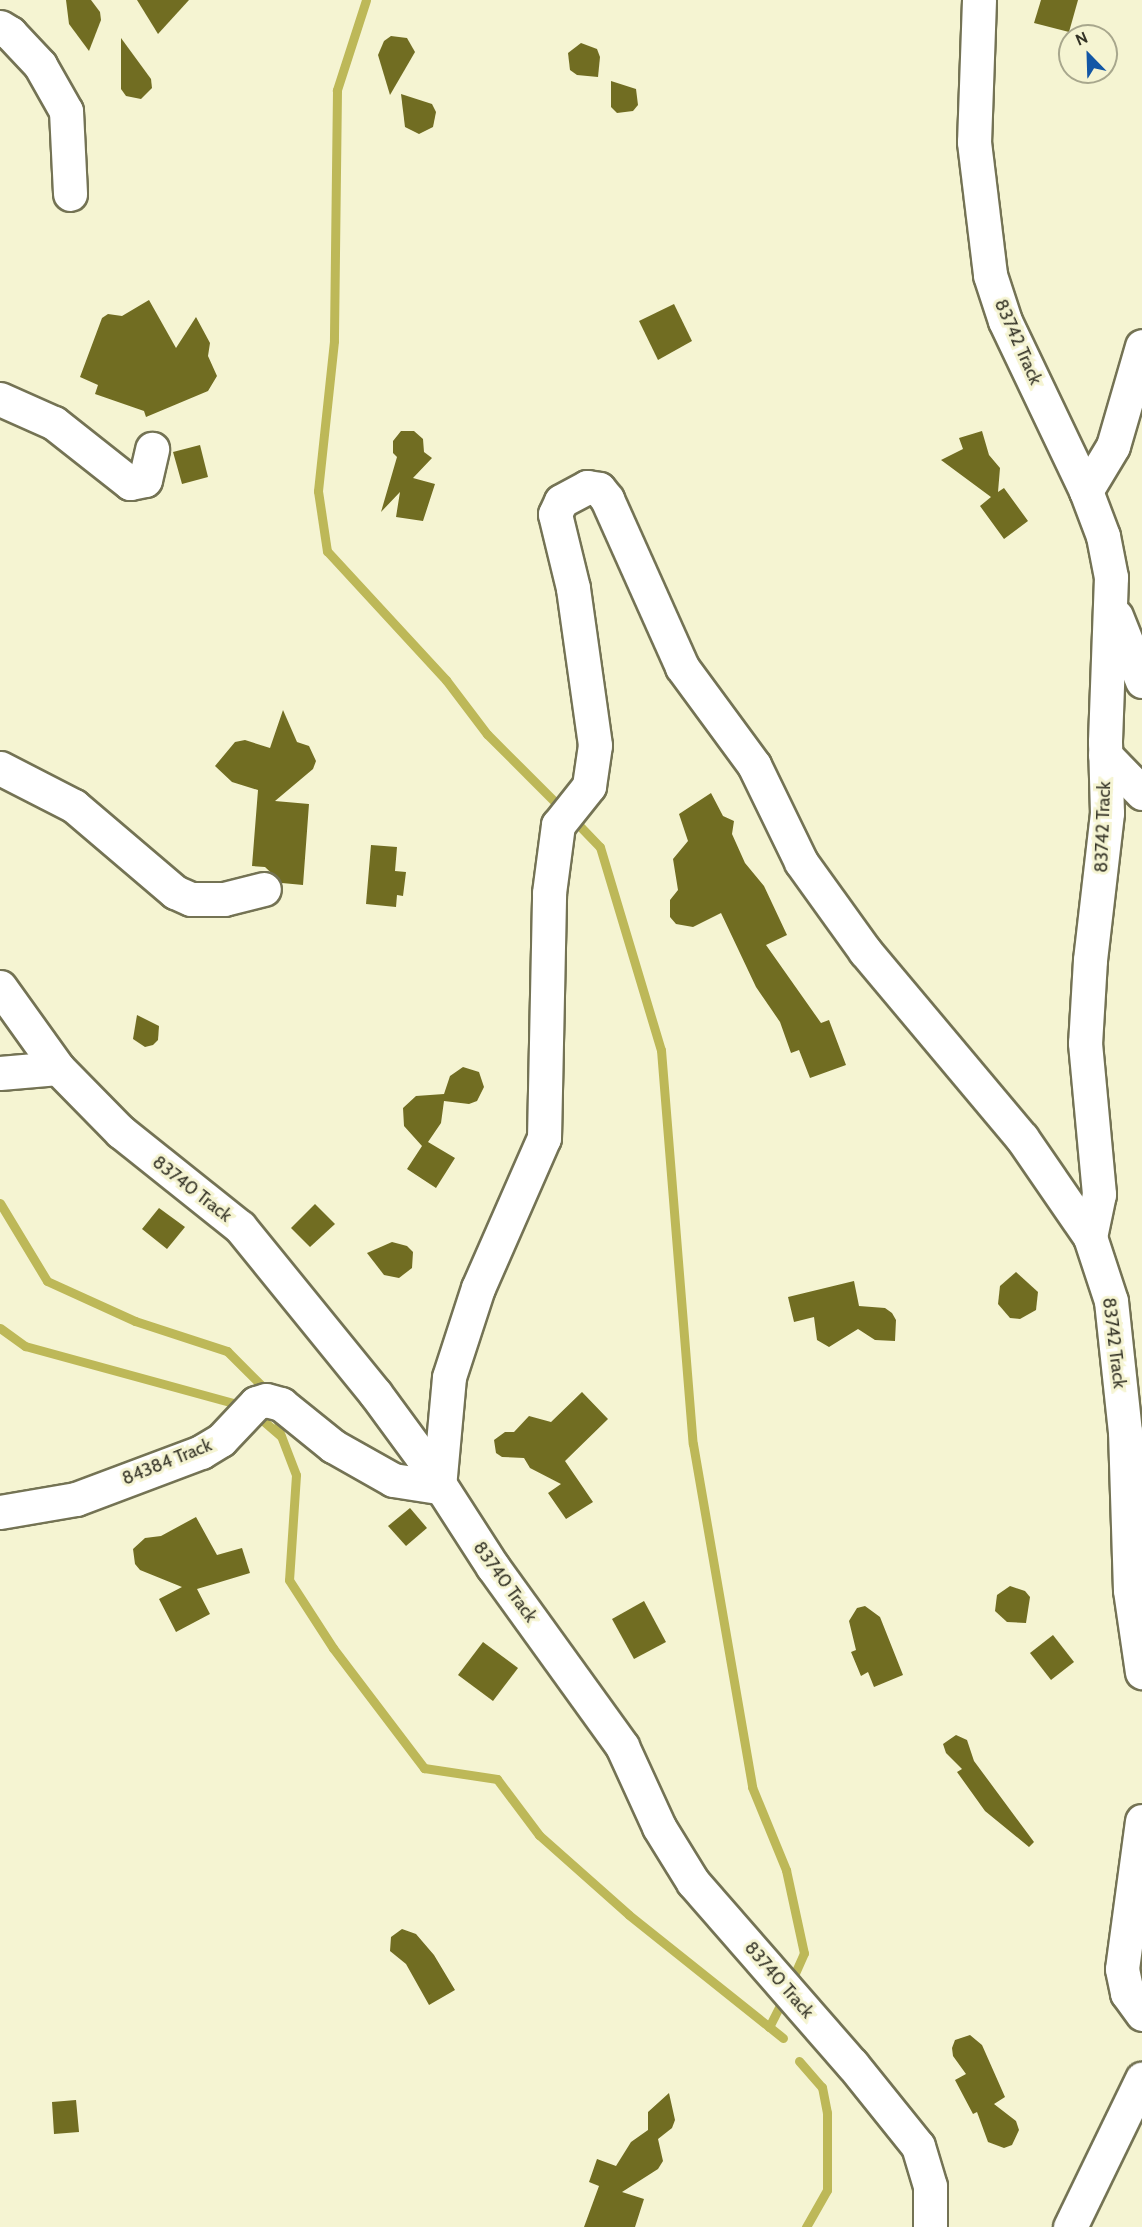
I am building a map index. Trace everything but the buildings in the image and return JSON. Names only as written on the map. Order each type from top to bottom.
[{"type":"street","name":"83742 Track","points":[[979,0],[974,142],[990,275],[1005,321],[1086,491],[1103,536],[1113,606],[1105,755],[1107,813],[1090,960],[1086,1043],[1099,1194],[1090,1237],[1111,1301],[1125,1431],[1130,1590],[1142,1672]]},
{"type":"street","points":[[0,27],[10,33],[40,65],[66,111],[70,194]]},
{"type":"street","points":[[1086,491],[1113,446],[1142,346]]},
{"type":"street","points":[[0,399],[54,423],[130,483],[145,480],[152,449]]},
{"type":"street","points":[[439,1487],[449,1377],[478,1288],[544,1138],[549,893],[558,825],[589,786],[594,766],[592,718],[578,621],[555,514],[561,501],[572,492],[587,487],[599,489],[608,499],[682,667],[754,765],[801,862],[865,951],[1022,1138],[1090,1237]]},
{"type":"street","points":[[1113,606],[1142,681]]},
{"type":"street","points":[[1105,755],[1142,793]]},
{"type":"street","points":[[0,768],[28,779],[74,806],[175,892],[191,899],[224,899],[264,889]]},
{"type":"street","name":"83740 Track","points":[[0,987],[58,1068],[122,1132],[240,1227],[375,1393],[422,1457],[439,1487],[622,1746],[675,1856],[693,1882],[852,2064],[918,2146],[930,2186],[930,2227]]},
{"type":"street","points":[[0,1073],[58,1068]]},
{"type":"street","name":"84384 Track","points":[[0,1512],[76,1499],[201,1452],[221,1440],[256,1403],[266,1400],[281,1404],[333,1446],[393,1480],[439,1487]]},
{"type":"street","points":[[1142,1821],[1122,1969],[1127,1993],[1142,2014]]},
{"type":"street","points":[[1070,2227],[1142,2079]]},
{"type":"waterway","points":[[366,0],[337,90],[334,341],[318,491],[327,551],[446,680],[487,734],[562,809]]},
{"type":"waterway","points":[[572,818],[600,847],[661,1050],[693,1444],[752,1787],[786,1870],[804,1953],[790,1984]]},
{"type":"waterway","points":[[0,1203],[47,1281],[135,1321],[227,1351],[268,1392]]},
{"type":"waterway","points":[[0,1328],[25,1346],[233,1403]]},
{"type":"waterway","points":[[280,1412],[278,1428],[296,1475],[289,1580],[333,1648],[424,1768],[497,1779],[539,1835],[629,1915],[783,2038]]},
{"type":"waterway","points":[[260,1418],[281,1436]]},
{"type":"waterway","points":[[769,2027],[784,1997]]},
{"type":"waterway","points":[[799,2061],[822,2087],[827,2113],[827,2190],[806,2227]]}]
